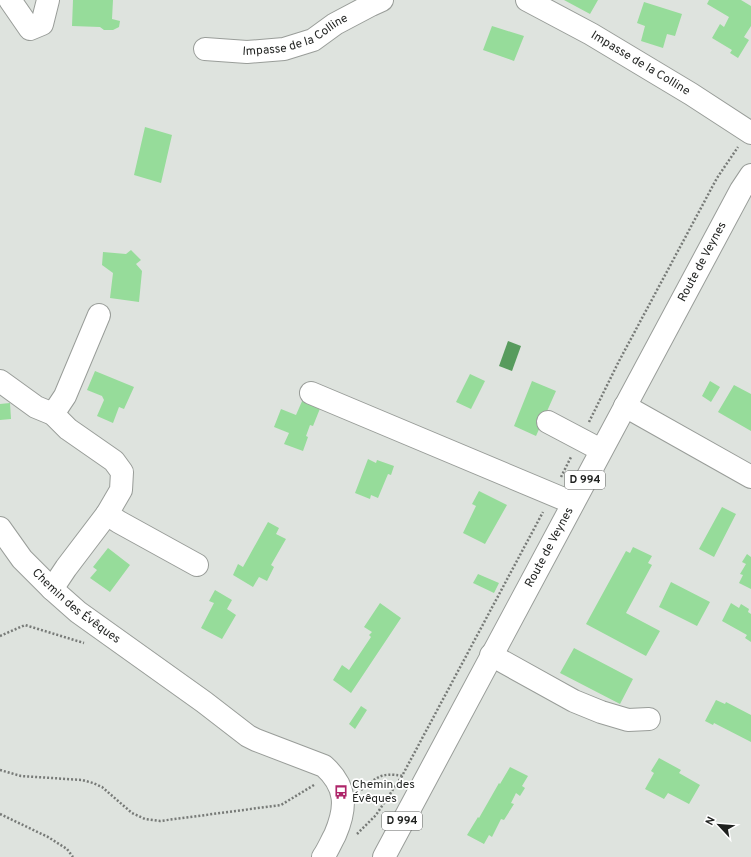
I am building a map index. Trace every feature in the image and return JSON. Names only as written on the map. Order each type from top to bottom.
[{"type":"street","points":[[10,0],[30,29],[42,24],[48,0]]},
{"type":"street","name":"Impasse de la Colline","points":[[205,49],[247,52],[284,49],[313,40],[335,24],[371,4],[382,0]]},
{"type":"street","name":"Impasse de la Colline","points":[[527,0],[598,38],[691,94],[751,133]]},
{"type":"street","name":"Route de Veynes","points":[[384,857],[573,502],[741,190],[751,175]]},
{"type":"street","points":[[53,414],[65,396],[99,315]]},
{"type":"street","points":[[0,381],[36,407],[53,414],[68,429],[114,461],[122,472],[121,490],[107,514],[66,568],[52,590]]},
{"type":"street","points":[[311,393],[573,502]]},
{"type":"street","points":[[625,406],[751,477]]},
{"type":"street","points":[[548,422],[601,450]]},
{"type":"street","points":[[107,514],[197,565]]},
{"type":"street","name":"Chemin des Évêques","points":[[0,528],[22,559],[52,590],[78,612],[204,702],[248,736],[324,766],[337,782],[344,803]]},
{"type":"street","points":[[491,655],[574,701],[601,712],[628,720],[649,719]]},
{"type":"street","points":[[323,857],[337,830],[343,812],[344,803]]},
{"type":"path","points":[[0,636],[25,625],[90,644]]},
{"type":"path","points":[[0,770],[21,776],[82,780],[93,783],[102,787],[132,813],[145,819],[160,821],[281,805],[331,773]]},
{"type":"path","points":[[344,803],[379,776],[388,774],[402,776],[376,815],[356,835]]},
{"type":"path","points":[[0,814],[48,836],[67,850],[73,857]]},
{"type":"shaded area","points":[[508,341],[521,346],[512,371],[499,366]]},
{"type":"building","points":[[73,0],[113,0],[112,19],[120,21],[119,27],[113,30],[104,30],[100,27],[72,26]]},
{"type":"building","points":[[564,0],[598,0],[590,14]]},
{"type":"building","points":[[709,0],[741,0],[751,6],[751,26],[744,37],[749,40],[738,58],[730,53],[732,50],[712,38],[720,24],[724,27],[729,17],[707,4]]},
{"type":"building","points":[[644,2],[682,14],[675,36],[667,34],[663,48],[641,41],[645,26],[637,23]]},
{"type":"building","points":[[492,26],[524,36],[514,61],[483,50]]},
{"type":"building","points":[[145,127],[172,135],[161,183],[134,175]]},
{"type":"building","points":[[131,250],[141,260],[136,264],[142,271],[139,302],[110,298],[113,273],[102,265],[103,252],[126,254]]},
{"type":"building","points":[[95,371],[134,387],[124,409],[119,407],[113,423],[97,416],[104,400],[102,396],[87,390]]},
{"type":"building","points":[[470,374],[485,381],[471,409],[456,402]]},
{"type":"building","points":[[532,381],[556,391],[536,436],[514,426]]},
{"type":"building","points":[[710,381],[720,387],[711,402],[702,396]]},
{"type":"building","points":[[734,385],[751,394],[751,431],[718,412]]},
{"type":"building","points":[[303,399],[321,406],[313,426],[310,425],[303,451],[284,444],[289,433],[274,427],[281,409],[296,415]]},
{"type":"building","points":[[10,403],[11,419],[0,420],[0,404]]},
{"type":"building","points":[[368,459],[376,463],[377,460],[394,466],[391,475],[388,474],[378,498],[371,495],[370,499],[355,493]]},
{"type":"building","points":[[479,491],[507,505],[485,544],[463,533],[476,506],[472,504]]},
{"type":"building","points":[[722,507],[736,514],[714,557],[699,549]]},
{"type":"building","points":[[268,522],[279,528],[276,534],[286,539],[271,565],[274,567],[267,581],[259,577],[253,587],[233,575],[238,564],[243,567]]},
{"type":"building","points":[[633,547],[652,556],[648,563],[652,565],[626,613],[660,631],[646,656],[586,624],[626,551],[630,553]]},
{"type":"building","points":[[108,548],[130,565],[110,592],[90,578],[97,570],[93,567]]},
{"type":"building","points":[[747,554],[751,557],[751,589],[739,583],[743,575],[740,574],[746,564],[742,562]]},
{"type":"building","points":[[478,574],[499,583],[494,593],[473,583]]},
{"type":"building","points":[[671,582],[710,602],[697,626],[659,607]]},
{"type":"building","points":[[215,590],[232,600],[227,609],[236,615],[222,639],[201,628],[214,603],[209,601]]},
{"type":"building","points":[[380,603],[401,618],[351,693],[333,680],[342,665],[349,670],[371,637],[369,635],[372,632],[364,627]]},
{"type":"building","points":[[731,603],[739,608],[741,604],[749,609],[748,612],[751,614],[751,642],[745,638],[747,635],[722,621]]},
{"type":"building","points":[[574,648],[633,679],[620,704],[560,673]]},
{"type":"building","points":[[716,700],[725,704],[726,702],[751,715],[751,742],[714,723],[713,725],[705,721]]},
{"type":"building","points":[[361,706],[367,710],[355,729],[349,724]]},
{"type":"building","points":[[659,758],[681,770],[679,773],[700,785],[689,804],[668,793],[664,799],[645,789],[654,773],[651,771]]},
{"type":"building","points":[[510,767],[528,776],[522,786],[525,788],[520,796],[516,793],[511,803],[514,804],[504,820],[501,819],[492,837],[489,835],[484,844],[467,835]]},
{"type":"place","name":"Chemin des Évêques","points":[[341,792]]}]
